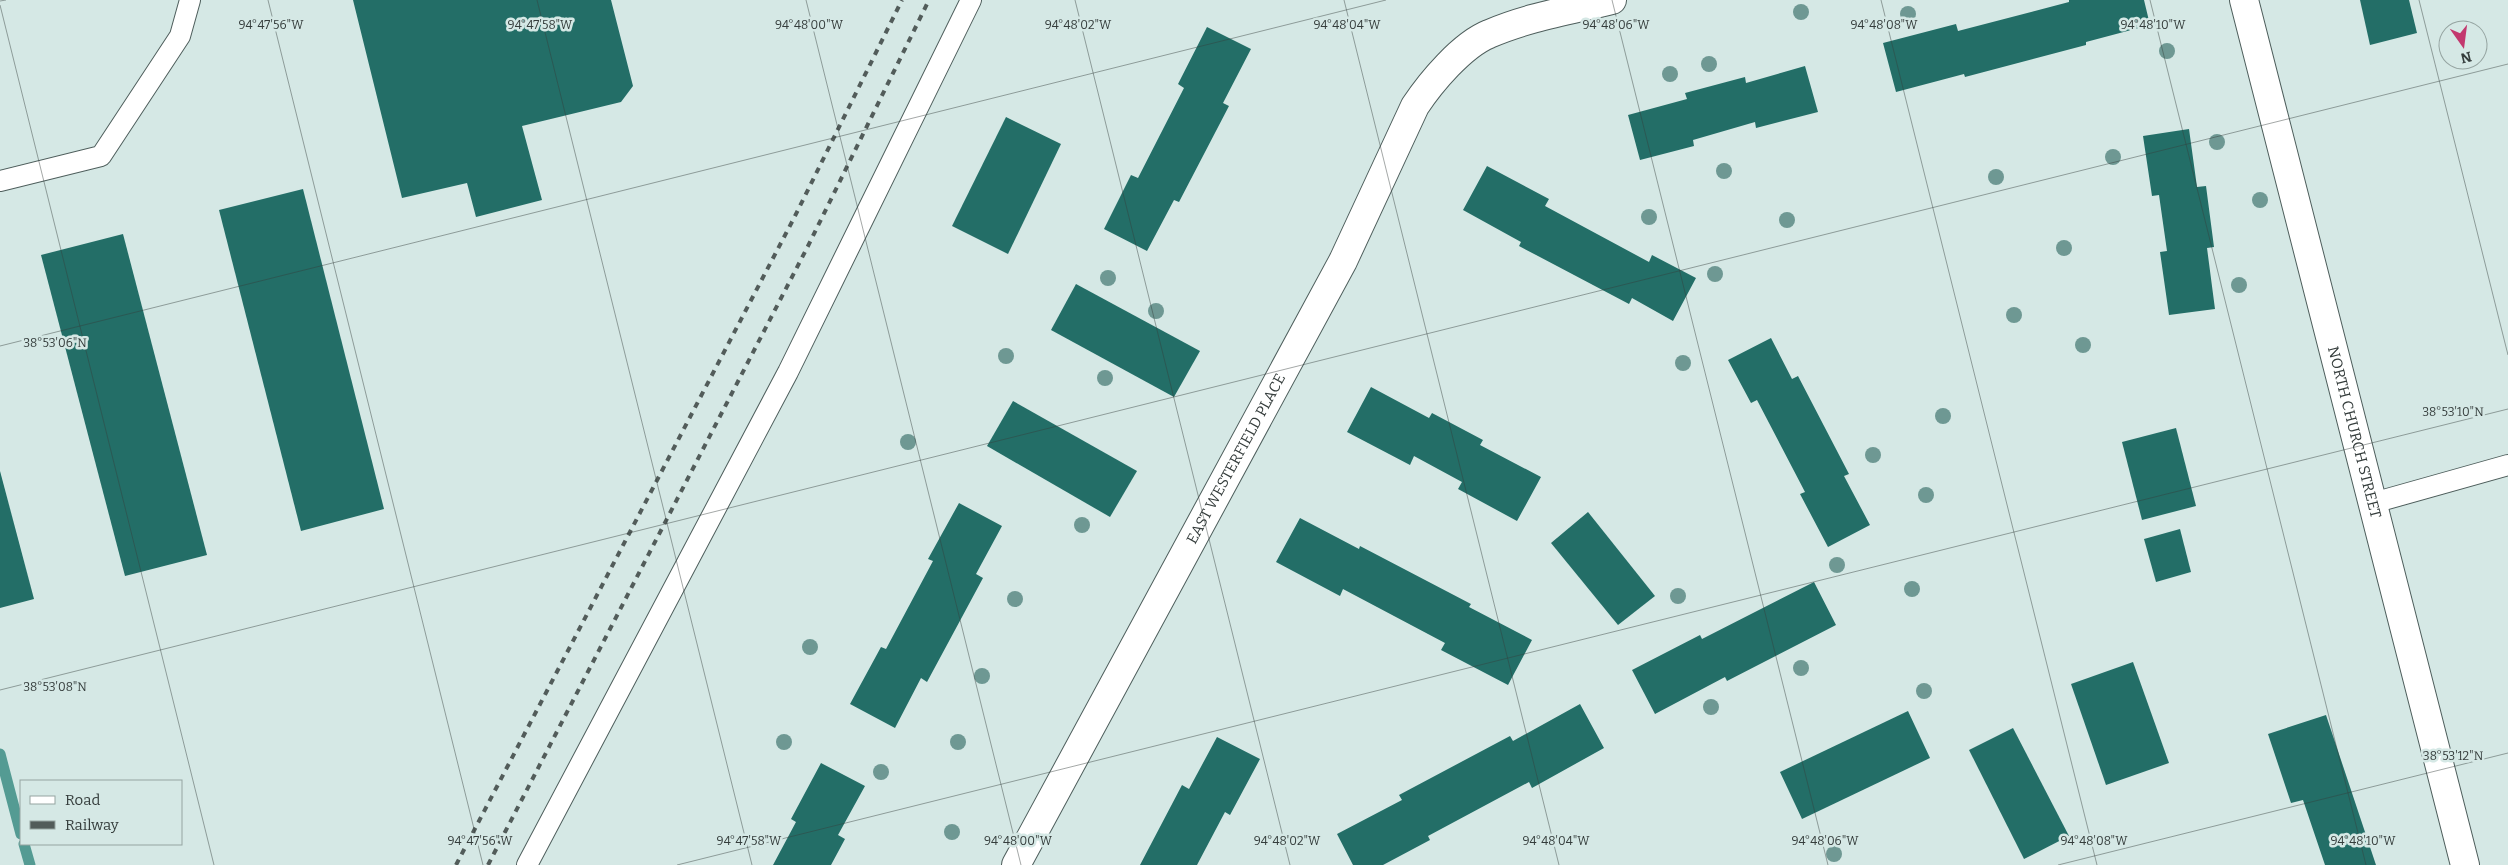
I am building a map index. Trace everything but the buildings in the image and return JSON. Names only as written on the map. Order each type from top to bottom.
[{"type":"street","name":"EAST WESTERFIELD PLACE","points":[[1016,865],[1343,260],[1415,106],[1427,88],[1459,55],[1488,34],[1612,0]]},
{"type":"street","name":"NORTH CHURCH STREET","points":[[2244,0],[2465,865]]},
{"type":"lane","points":[[0,181],[101,156],[180,36],[190,0]]},
{"type":"lane","points":[[527,865],[788,372],[971,0]]},
{"type":"lane","points":[[2373,503],[2508,465]]},
{"type":"waterway","points":[[0,754],[20,830]]},
{"type":"waterway","points":[[24,845],[30,865]]},
{"type":"railway","points":[[456,865],[794,218],[902,0]]},
{"type":"railway","points":[[488,865],[808,246],[929,0]]}]
